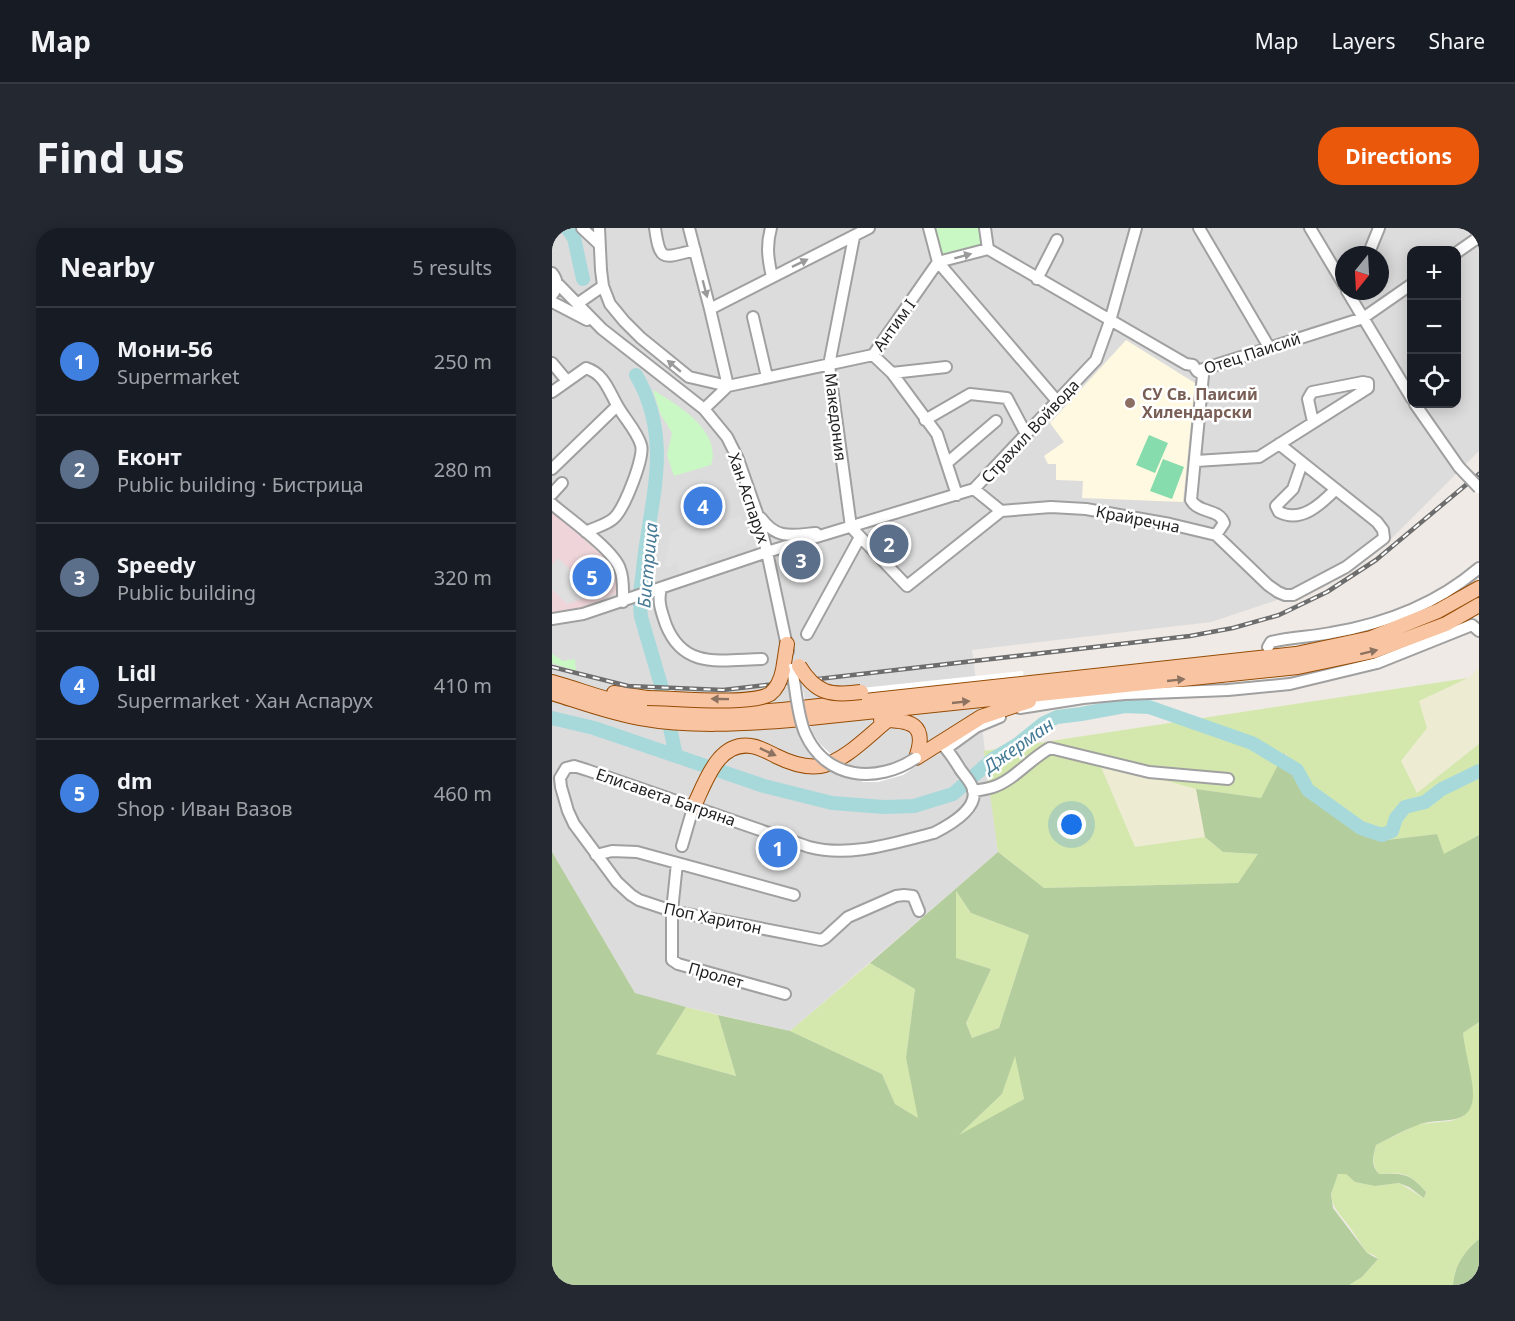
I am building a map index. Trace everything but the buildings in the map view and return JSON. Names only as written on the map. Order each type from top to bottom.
[{"type":"main road","points":[[673,716],[782,710],[1296,654],[1371,638],[1438,611],[1479,588]]},
{"type":"main road","points":[[757,723],[1298,666],[1374,651],[1446,624],[1479,605]]},
{"type":"main road","points":[[787,644],[791,668],[823,691],[836,694],[1108,666],[1235,661]]},
{"type":"main road","points":[[552,693],[620,713],[649,708],[756,699],[774,691],[791,668]]},
{"type":"main road","points":[[552,680],[624,695],[649,708],[673,716],[757,723],[900,720],[910,723],[920,734],[946,749]]},
{"type":"main road","points":[[916,758],[946,749],[996,711],[1066,691]]},
{"type":"main road","points":[[696,801],[723,753],[732,747],[749,746],[797,764],[826,765],[845,755],[888,720]]},
{"type":"main road","points":[[916,758],[921,745],[920,734]]},
{"type":"street","points":[[582,228],[599,244]]},
{"type":"street","points":[[598,228],[601,287],[617,314],[683,374],[698,380],[728,386]]},
{"type":"street","points":[[655,228],[658,250],[662,255],[669,257],[695,250]]},
{"type":"street","points":[[689,228],[728,386]]},
{"type":"street","points":[[771,228],[767,253],[772,277]]},
{"type":"street","points":[[710,309],[869,228]]},
{"type":"street","points":[[929,228],[938,262],[1057,401]]},
{"type":"street","points":[[985,228],[988,249]]},
{"type":"street","name":"Страхил Войвода","points":[[552,619],[579,615],[629,600],[768,552],[974,489],[1096,360],[1110,321],[1136,228]]},
{"type":"street","points":[[1199,228],[1269,347]]},
{"type":"street","points":[[1310,228],[1335,270]]},
{"type":"street","points":[[1372,246],[1379,228]]},
{"type":"street","name":"Македония","points":[[851,527],[829,365],[854,237]]},
{"type":"street","points":[[1461,250],[1479,237]]},
{"type":"street","points":[[1037,279],[1057,240]]},
{"type":"street","points":[[938,262],[988,249],[1127,331],[1186,364],[1193,365],[1197,371]]},
{"type":"street","name":"Антим I","points":[[728,386],[873,355],[938,262]]},
{"type":"street","points":[[552,295],[556,289],[554,275]]},
{"type":"street","name":"Хан Аспарух","points":[[554,275],[581,301],[602,329]]},
{"type":"street","points":[[581,301],[601,287]]},
{"type":"street","name":"Отец Паисий","points":[[1197,371],[1363,318],[1407,287]]},
{"type":"street","points":[[1354,300],[1407,391]]},
{"type":"street","name":"Хан Аспарух","points":[[552,302],[602,329],[704,410],[721,428],[733,448],[757,513],[768,552],[787,644]]},
{"type":"street","points":[[753,316],[767,377]]},
{"type":"street","points":[[1103,340],[1127,331]]},
{"type":"street","points":[[873,355],[892,373],[937,434],[957,495]]},
{"type":"street","points":[[552,363],[567,381]]},
{"type":"street","points":[[892,373],[946,367]]},
{"type":"street","points":[[552,392],[585,368],[590,369],[604,378],[617,406],[641,443],[641,454],[621,510],[613,519],[586,532]]},
{"type":"street","name":"Отец Паисий","points":[[1197,371],[1203,375],[1191,500],[1198,508],[1218,514],[1223,519],[1224,523],[1216,535]]},
{"type":"street","points":[[1196,461],[1259,457],[1368,388],[1368,383],[1312,392],[1308,399],[1313,422]]},
{"type":"street","points":[[704,410],[728,386]]},
{"type":"street","points":[[926,420],[970,394],[996,396],[1007,398],[1026,434]]},
{"type":"street","points":[[552,469],[617,406]]},
{"type":"street","points":[[1418,408],[1459,466],[1479,489]]},
{"type":"street","points":[[947,463],[996,421]]},
{"type":"street","points":[[1216,535],[1268,585],[1286,595],[1293,595],[1346,567],[1384,538],[1383,530],[1377,522],[1279,444]]},
{"type":"street","points":[[1302,463],[1293,489],[1276,506],[1279,512],[1290,515],[1307,513],[1335,490]]},
{"type":"street","points":[[552,494],[562,483]]},
{"type":"street","points":[[851,527],[907,586],[1001,511],[974,489]]},
{"type":"street","points":[[552,504],[606,550],[619,565],[629,600]]},
{"type":"street","name":"Крайречна","points":[[1001,511],[1045,507],[1086,509],[1216,535]]},
{"type":"street","points":[[757,513],[768,528],[777,533],[788,535],[834,532]]},
{"type":"street","points":[[807,634],[860,537]]},
{"type":"street","points":[[1268,647],[1271,642],[1285,638],[1350,630],[1410,611],[1441,595],[1479,568]]},
{"type":"street","points":[[657,590],[671,635],[686,654],[710,661],[762,659]]},
{"type":"street","points":[[1228,779],[1149,772],[1050,748],[994,787],[973,790],[946,749],[976,727],[1021,708],[1083,698],[1273,682],[1355,669],[1472,625],[1479,631]]},
{"type":"street","points":[[791,668],[804,730],[814,747],[826,760],[845,770],[868,775],[891,771],[916,758]]},
{"type":"street","name":"Елисавета Багряна","points":[[562,773],[566,768],[573,766],[696,801],[809,847],[840,852],[874,847],[943,829],[958,819],[969,807],[974,796],[973,790]]},
{"type":"street","name":"Поп Харитон","points":[[562,773],[561,788],[568,812],[616,882],[639,900],[672,911],[821,940],[848,917],[896,896],[904,894],[913,896],[919,911]]},
{"type":"street","points":[[682,846],[696,801]]},
{"type":"street","points":[[596,855],[612,851],[637,852],[794,895]]},
{"type":"street","name":"Пролет","points":[[677,863],[672,911],[671,956],[675,963],[785,994]]},
{"type":"shaded area","points":[[552,228],[1479,228],[1479,451],[1391,539],[1329,583],[1211,622],[972,650],[998,852],[790,1031],[635,993],[552,852]]},
{"type":"shaded area","name":"СУ Св. Паисий Хилендарски","points":[[1126,340],[1195,383],[1183,502],[1082,498],[1083,481],[1056,480],[1056,464],[1048,464],[1044,456],[1064,442],[1050,423]]},
{"type":"shaded area","points":[[552,510],[616,568],[618,593],[570,612],[552,613]]},
{"type":"shaded area","points":[[741,516],[749,537],[745,545],[705,559],[707,565],[681,575],[675,561],[671,567],[664,566],[670,535],[676,530],[700,523],[702,528]]},
{"type":"shaded area","points":[[897,516],[893,535],[876,543],[870,544],[855,528]]},
{"type":"shaded area","points":[[558,558],[596,594],[567,604],[552,589],[552,565]]},
{"type":"shaded area","points":[[1479,668],[1479,744],[1417,793],[1401,761],[1427,728],[1418,701],[1468,678]]},
{"type":"shaded area","points":[[1099,761],[1196,789],[1205,837],[1135,847]]},
{"type":"green space","points":[[932,228],[982,228],[987,249],[941,259]]},
{"type":"green space","points":[[653,390],[685,411],[704,430],[713,453],[711,465],[674,476],[667,455],[672,433],[660,413]]},
{"type":"green space","points":[[1149,435],[1168,443],[1155,473],[1136,465]]},
{"type":"green space","points":[[1163,459],[1184,467],[1172,499],[1150,491]]},
{"type":"green space","points":[[552,654],[563,661],[575,659],[576,671],[552,663]]},
{"type":"green space","points":[[1468,678],[1419,701],[1427,728],[1401,761],[1417,793],[1479,744],[1479,835],[1444,855],[1437,834],[1379,841],[1329,812],[1285,753],[1261,798],[1196,789],[1099,762],[1135,847],[1205,837],[1223,852],[1259,854],[1238,883],[1044,888],[998,852],[984,751]]},
{"type":"green space","points":[[1284,753],[1329,812],[1379,841],[1437,834],[1444,854],[1479,835],[1479,1022],[1463,1033],[1473,1092],[1472,1104],[1462,1117],[1418,1125],[1376,1145],[1373,1164],[1379,1174],[1400,1174],[1410,1178],[1426,1192],[1424,1198],[1399,1183],[1375,1186],[1355,1182],[1346,1174],[1338,1174],[1331,1194],[1333,1208],[1367,1253],[1378,1259],[1362,1277],[1349,1285],[552,1285],[552,852],[635,993],[686,1007],[656,1054],[736,1076],[718,1015],[790,1031],[882,1074],[895,1104],[918,1118],[906,1058],[915,989],[870,963],[998,852],[1044,888],[1238,883],[1258,854],[1223,852],[1205,837],[1196,789],[1261,798]],"holes":[[[956,891],[971,913],[1029,935],[999,1028],[972,1038],[966,1023],[991,969],[956,958]],[[1015,1056],[1024,1099],[959,1135],[1002,1094]]]},
{"type":"green space","points":[[955,890],[971,913],[1029,935],[999,1028],[972,1038],[966,1023],[991,969],[956,958]]},
{"type":"green space","points":[[870,963],[915,989],[906,1058],[919,1119],[895,1104],[882,1074],[790,1031]]},
{"type":"green space","points":[[686,1007],[718,1015],[736,1076],[655,1054]]},
{"type":"green space","points":[[1479,1022],[1479,1239],[1468,1249],[1461,1260],[1453,1285],[1349,1285],[1362,1277],[1378,1259],[1367,1253],[1333,1204],[1333,1188],[1339,1173],[1346,1174],[1355,1182],[1375,1186],[1399,1183],[1424,1198],[1426,1192],[1410,1177],[1394,1173],[1379,1174],[1373,1160],[1376,1145],[1419,1124],[1451,1121],[1464,1116],[1463,1033]]},
{"type":"green space","points":[[1015,1054],[1024,1099],[957,1137],[1002,1094]]},
{"type":"green space","points":[[1479,1239],[1479,1285],[1453,1285],[1461,1260],[1468,1249]]},
{"type":"pier","points":[[803,665],[805,672],[817,684],[833,691],[1023,671],[1024,679],[846,698],[821,694],[800,677],[812,732],[820,744],[835,758],[845,764],[865,769],[888,767],[913,754],[921,763],[903,775],[878,782],[864,782],[837,775],[810,753],[795,725],[787,678],[768,700],[757,703],[647,701],[647,695],[756,695],[771,687],[779,670]]},
{"type":"pier","points":[[650,685],[675,686],[674,692],[650,691]]},
{"type":"waterway","name":"Бистрица","points":[[567,228],[574,238],[583,279]]},
{"type":"waterway","name":"Бистрица","points":[[636,375],[647,399],[654,423],[657,447],[654,494],[640,592],[641,617],[661,685],[676,756]]},
{"type":"waterway","name":"Джерман","points":[[552,718],[594,728],[764,786],[832,803],[884,807],[914,806],[953,794],[993,759],[1018,744],[1044,723],[1057,717],[1125,706],[1149,707],[1252,743],[1297,770],[1308,790],[1361,828],[1382,835],[1392,831],[1396,818],[1405,807],[1425,802],[1442,789],[1479,771]]},
{"type":"railway","points":[[552,667],[628,686],[723,690],[1190,636],[1233,628],[1279,615],[1327,592],[1376,560],[1479,474]]},
{"type":"place","name":"СУ Св. Паисий Хилендарски","points":[[1130,403]]},
{"type":"place","name":"Lidl","points":[[703,506]]},
{"type":"place","name":"Еконт","points":[[889,544]]},
{"type":"place","name":"Speedy","points":[[801,560]]},
{"type":"place","name":"dm","points":[[592,577]]},
{"type":"place","name":"Мони-56","points":[[778,848]]}]
